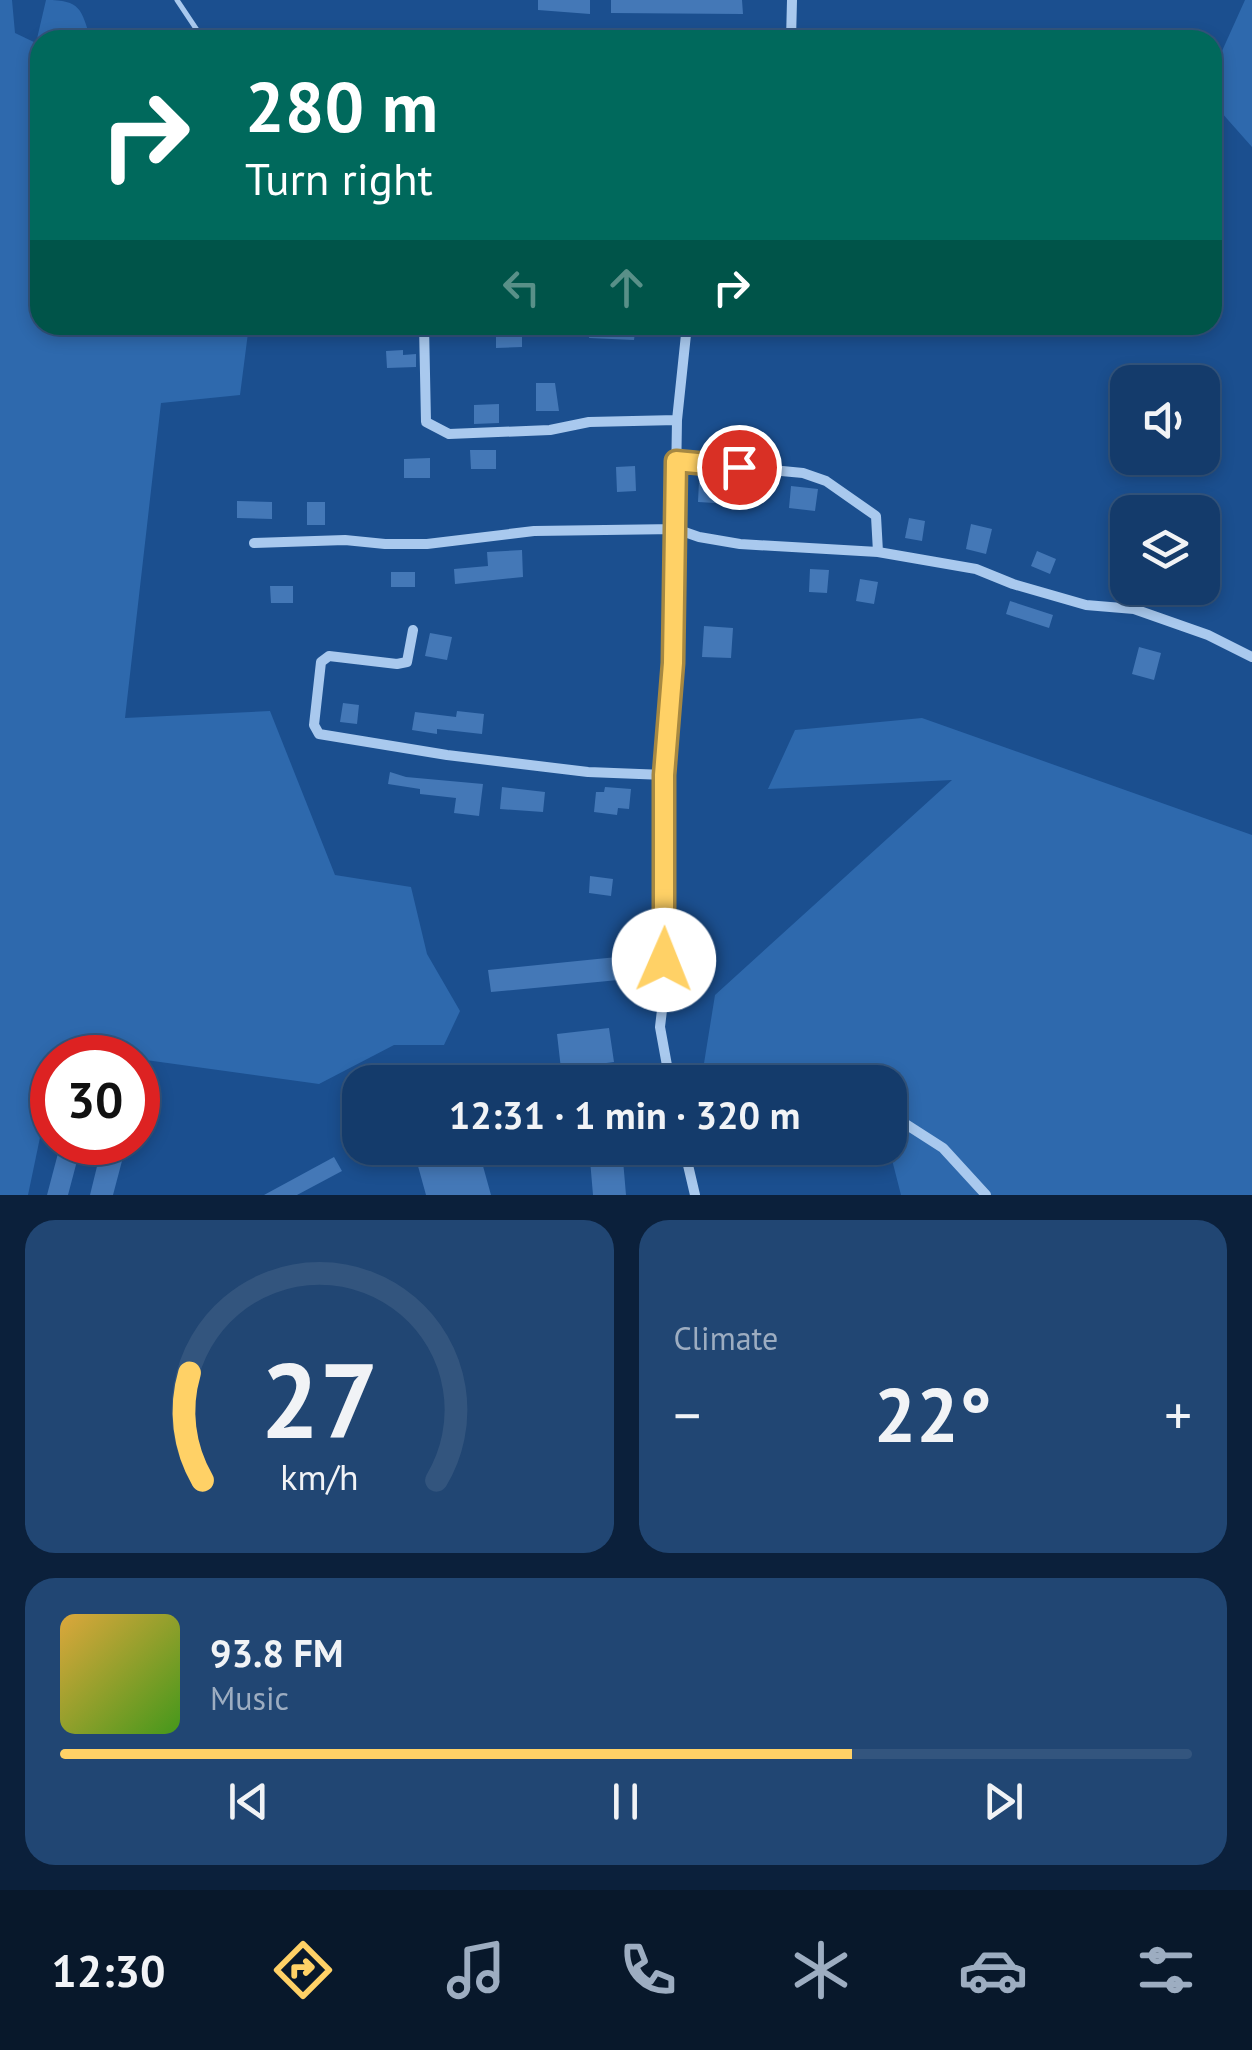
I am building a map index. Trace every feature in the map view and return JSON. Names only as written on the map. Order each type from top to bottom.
[{"type":"street","points":[[791,30],[792,0]]},
{"type":"street","points":[[424,335],[426,422],[449,434],[533,431],[588,422],[677,420]]},
{"type":"street","points":[[667,1065],[660,1027],[666,899],[664,775],[673,663],[677,420],[687,335]]},
{"type":"street","points":[[676,461],[803,472],[826,481],[876,516],[878,552]]},
{"type":"street","points":[[254,542],[346,540],[427,544],[534,531],[676,529],[740,544],[878,552],[976,569],[1086,606],[1134,610],[1208,635],[1252,657]]},
{"type":"street","points":[[413,630],[407,662],[330,656],[321,662],[314,725],[319,734],[588,772],[664,775]]},
{"type":"street","points":[[907,1125],[942,1148],[986,1195]]},
{"type":"street","points":[[688,1165],[695,1195]]},
{"type":"lane","points":[[177,0],[196,30]]},
{"type":"shaded area","points":[[0,0],[12,0],[15,33],[30,40],[30,335],[248,335],[240,395],[161,403],[125,718],[270,711],[335,875],[411,887],[427,954],[460,1011],[444,1045],[394,1045],[356,1065],[342,1065],[342,1072],[319,1084],[160,1062],[160,1035],[30,1035],[30,1165],[34,1165],[28,1195],[0,1195]]},
{"type":"shaded area","points":[[46,0],[78,8],[88,30],[39,30]]},
{"type":"shaded area","points":[[1245,0],[1252,0],[1252,147],[1222,113],[1222,51]]},
{"type":"shaded area","points":[[922,718],[1252,835],[1252,1195],[901,1195],[893,1165],[907,1165],[907,1065],[704,1065],[715,995],[952,780],[768,789],[795,730]]},
{"type":"building","points":[[538,0],[590,0],[590,14],[538,10]]},
{"type":"building","points":[[611,0],[742,0],[743,14],[611,13]]},
{"type":"building","points":[[496,335],[522,335],[522,347],[496,348]]},
{"type":"building","points":[[589,335],[635,335],[634,340],[589,338]]},
{"type":"building","points":[[403,350],[403,355],[416,354],[416,367],[387,368],[386,351]]},
{"type":"building","points":[[536,383],[555,383],[559,411],[536,411]]},
{"type":"building","points":[[499,404],[499,423],[474,424],[474,405]]},
{"type":"building","points":[[470,450],[496,450],[496,469],[471,469]]},
{"type":"building","points":[[430,458],[430,478],[404,478],[404,459]]},
{"type":"building","points":[[635,466],[636,491],[617,492],[616,467]]},
{"type":"building","points":[[699,482],[715,482],[715,503],[698,502]]},
{"type":"building","points":[[791,486],[818,489],[815,511],[789,508]]},
{"type":"building","points":[[237,501],[272,502],[272,519],[237,518]]},
{"type":"building","points":[[307,502],[325,502],[325,525],[307,525]]},
{"type":"building","points":[[909,518],[925,521],[922,541],[905,538]]},
{"type":"building","points":[[971,524],[992,529],[986,554],[966,549]]},
{"type":"building","points":[[522,550],[523,577],[455,584],[454,569],[488,566],[487,552]]},
{"type":"building","points":[[1037,551],[1056,559],[1050,574],[1031,566]]},
{"type":"building","points":[[810,569],[829,570],[827,593],[809,592]]},
{"type":"building","points":[[391,572],[415,572],[415,587],[391,587]]},
{"type":"building","points":[[860,579],[878,582],[874,604],[856,601]]},
{"type":"building","points":[[270,586],[293,586],[293,603],[271,603]]},
{"type":"building","points":[[1010,601],[1053,615],[1049,628],[1006,614]]},
{"type":"building","points":[[704,626],[733,628],[731,658],[702,657]]},
{"type":"building","points":[[430,633],[452,637],[447,660],[425,656]]},
{"type":"building","points":[[1139,647],[1161,653],[1154,680],[1132,674]]},
{"type":"building","points":[[343,703],[359,705],[357,724],[340,722]]},
{"type":"building","points":[[457,711],[484,714],[482,734],[412,730],[415,712],[456,717]]},
{"type":"building","points":[[390,772],[483,784],[479,816],[454,813],[456,798],[420,794],[420,789],[388,784]]},
{"type":"building","points":[[502,787],[545,792],[543,812],[500,809]]},
{"type":"building","points":[[605,787],[631,789],[629,809],[618,808],[617,815],[594,812],[596,792],[604,792]]},
{"type":"building","points":[[590,876],[613,879],[611,896],[589,893]]},
{"type":"building","points":[[627,956],[629,979],[491,992],[488,970]]},
{"type":"building","points":[[609,1028],[614,1062],[561,1065],[557,1034]]},
{"type":"building","points":[[334,1157],[342,1171],[297,1195],[264,1195]]},
{"type":"building","points":[[55,1165],[76,1165],[68,1195],[47,1195]]},
{"type":"building","points":[[97,1165],[121,1165],[113,1195],[90,1195]]},
{"type":"building","points":[[418,1165],[483,1165],[491,1195],[426,1195]]},
{"type":"building","points":[[590,1165],[623,1165],[626,1195],[593,1195]]},
{"type":"route","points":[[664,960],[664,775],[673,663],[676,461],[739,467]]}]
